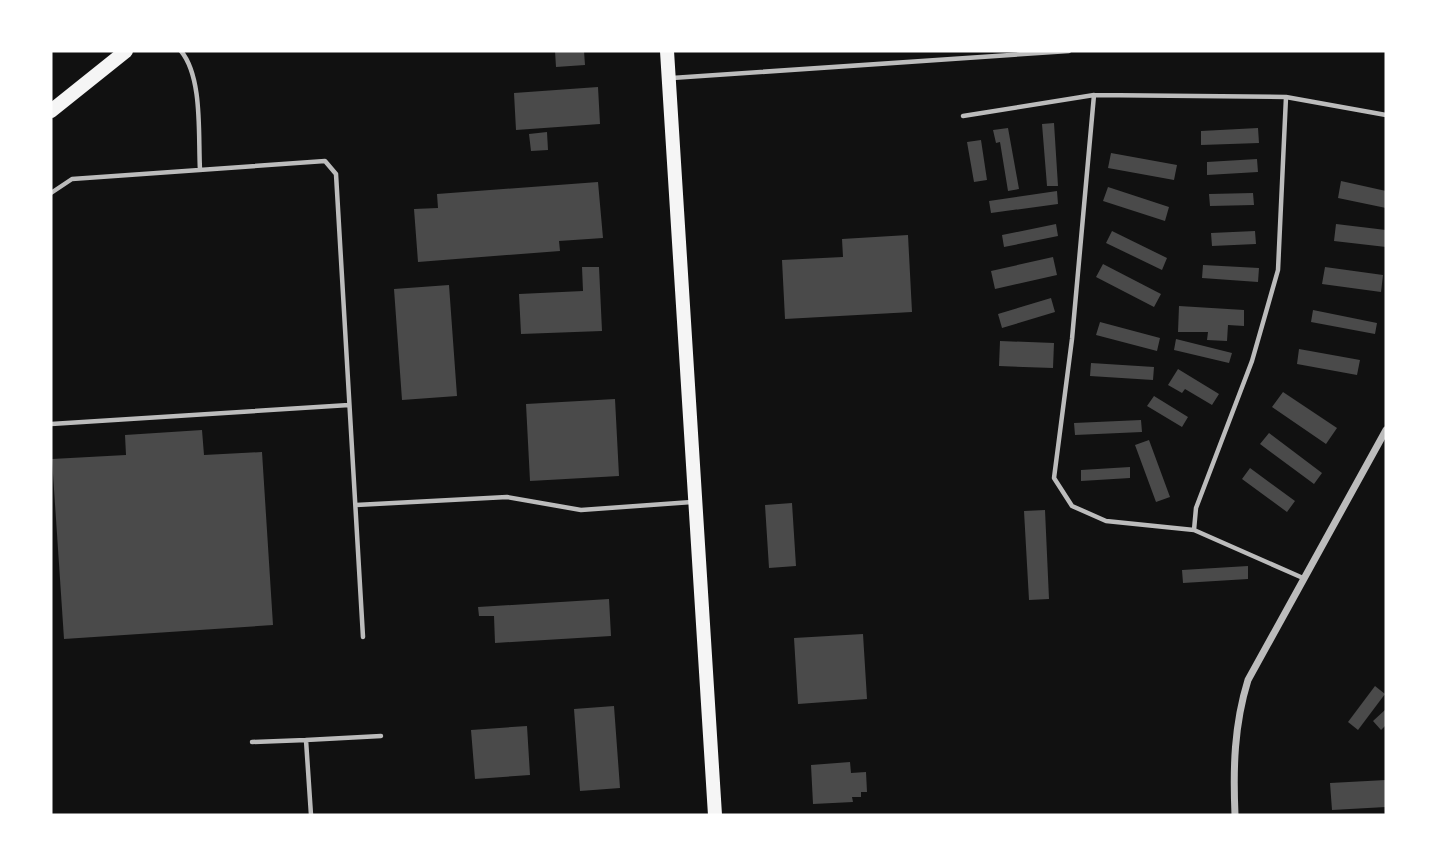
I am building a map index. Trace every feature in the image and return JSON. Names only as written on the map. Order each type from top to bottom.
[{"type":"main road","points":[[51,111],[126,51]]},
{"type":"main road","points":[[667,51],[715,815]]},
{"type":"street","points":[[1235,815],[1233,770],[1236,725],[1248,680],[1386,430]]},
{"type":"lane","points":[[181,51],[189,60],[195,82],[200,170]]},
{"type":"lane","points":[[669,78],[1069,51]]},
{"type":"lane","points":[[1094,95],[1072,339],[1054,478],[1072,506],[1106,521],[1194,530],[1303,578]]},
{"type":"lane","points":[[963,116],[1094,95],[1286,97],[1386,115]]},
{"type":"lane","points":[[1194,530],[1196,508],[1252,361],[1278,270],[1286,97]]},
{"type":"lane","points":[[51,193],[72,179],[325,161],[336,174],[363,637]]},
{"type":"lane","points":[[51,424],[349,405]]},
{"type":"lane","points":[[355,505],[506,497],[581,510],[696,501]]},
{"type":"lane","points":[[252,742],[381,736]]},
{"type":"lane","points":[[306,740],[311,815]]},
{"type":"building","points":[[555,51],[584,51],[585,65],[556,67]]},
{"type":"building","points":[[598,87],[600,124],[516,130],[514,93]]},
{"type":"building","points":[[1054,123],[1058,186],[1047,186],[1042,124]]},
{"type":"building","points":[[1008,128],[1019,189],[1008,191],[1000,142],[996,143],[993,130]]},
{"type":"building","points":[[1258,128],[1259,143],[1201,145],[1201,131]]},
{"type":"building","points":[[547,132],[548,150],[531,151],[529,134]]},
{"type":"building","points":[[981,140],[987,180],[974,182],[967,142]]},
{"type":"building","points":[[1111,153],[1177,165],[1174,180],[1108,168]]},
{"type":"building","points":[[1257,159],[1258,172],[1207,175],[1207,162]]},
{"type":"building","points":[[1341,181],[1386,191],[1386,208],[1338,198]]},
{"type":"building","points":[[598,182],[603,238],[559,241],[560,251],[418,262],[414,209],[438,208],[437,194]]},
{"type":"building","points":[[1108,187],[1169,207],[1165,221],[1103,201]]},
{"type":"building","points":[[1057,191],[1058,204],[991,213],[989,201]]},
{"type":"building","points":[[1253,193],[1254,205],[1210,206],[1209,194]]},
{"type":"building","points":[[1056,224],[1058,236],[1004,247],[1002,235]]},
{"type":"building","points":[[1336,224],[1386,230],[1386,247],[1334,241]]},
{"type":"building","points":[[1112,231],[1167,258],[1162,270],[1106,243]]},
{"type":"building","points":[[1255,231],[1256,244],[1212,246],[1211,233]]},
{"type":"building","points":[[908,235],[912,312],[785,319],[782,260],[843,257],[842,239]]},
{"type":"building","points":[[1053,257],[1057,275],[995,289],[991,271]]},
{"type":"building","points":[[1103,264],[1161,294],[1154,307],[1096,277]]},
{"type":"building","points":[[1203,265],[1259,268],[1258,282],[1202,278]]},
{"type":"building","points":[[582,267],[599,267],[602,331],[521,334],[519,294],[583,291]]},
{"type":"building","points":[[1325,267],[1383,275],[1381,292],[1322,284]]},
{"type":"building","points":[[449,285],[457,396],[402,400],[394,289]]},
{"type":"building","points":[[1051,298],[1055,312],[1002,328],[998,314]]},
{"type":"building","points":[[1179,306],[1244,310],[1244,326],[1228,325],[1227,341],[1207,340],[1208,332],[1178,332]]},
{"type":"building","points":[[1313,310],[1377,323],[1375,334],[1311,322]]},
{"type":"building","points":[[1100,322],[1160,338],[1157,351],[1096,335]]},
{"type":"building","points":[[1176,339],[1232,353],[1229,363],[1174,350]]},
{"type":"building","points":[[1000,341],[1054,343],[1053,368],[999,366]]},
{"type":"building","points":[[1299,349],[1360,360],[1357,375],[1297,364]]},
{"type":"building","points":[[1091,363],[1154,367],[1153,380],[1090,376]]},
{"type":"building","points":[[1178,369],[1219,394],[1212,405],[1185,389],[1182,393],[1168,385]]},
{"type":"building","points":[[1283,392],[1337,428],[1326,444],[1272,407]]},
{"type":"building","points":[[1154,396],[1188,417],[1182,427],[1147,406]]},
{"type":"building","points":[[615,399],[619,476],[530,481],[526,404]]},
{"type":"building","points":[[1141,420],[1142,432],[1075,435],[1074,423]]},
{"type":"building","points":[[202,430],[204,455],[262,452],[273,625],[64,639],[52,459],[126,455],[125,435]]},
{"type":"building","points":[[1269,433],[1322,473],[1314,484],[1260,444]]},
{"type":"building","points":[[1149,440],[1170,497],[1156,502],[1135,445]]},
{"type":"building","points":[[1130,467],[1130,478],[1081,481],[1081,470]]},
{"type":"building","points":[[1250,468],[1295,501],[1287,512],[1242,479]]},
{"type":"building","points":[[792,503],[796,566],[769,568],[765,505]]},
{"type":"building","points":[[1045,510],[1049,599],[1029,600],[1024,511]]},
{"type":"building","points":[[1248,566],[1248,579],[1183,583],[1182,570]]},
{"type":"building","points":[[609,599],[611,636],[495,643],[494,616],[479,616],[478,607]]},
{"type":"building","points":[[863,634],[867,699],[798,704],[794,638]]},
{"type":"building","points":[[1375,686],[1385,694],[1358,730],[1348,722]]},
{"type":"building","points":[[614,706],[620,788],[580,791],[574,709]]},
{"type":"building","points":[[1386,709],[1386,725],[1381,730],[1373,721]]},
{"type":"building","points":[[527,726],[530,775],[475,779],[471,730]]},
{"type":"building","points":[[850,762],[851,773],[866,772],[867,792],[861,792],[861,797],[852,797],[853,802],[813,804],[811,765]]},
{"type":"building","points":[[1386,780],[1386,807],[1332,810],[1330,783]]}]
